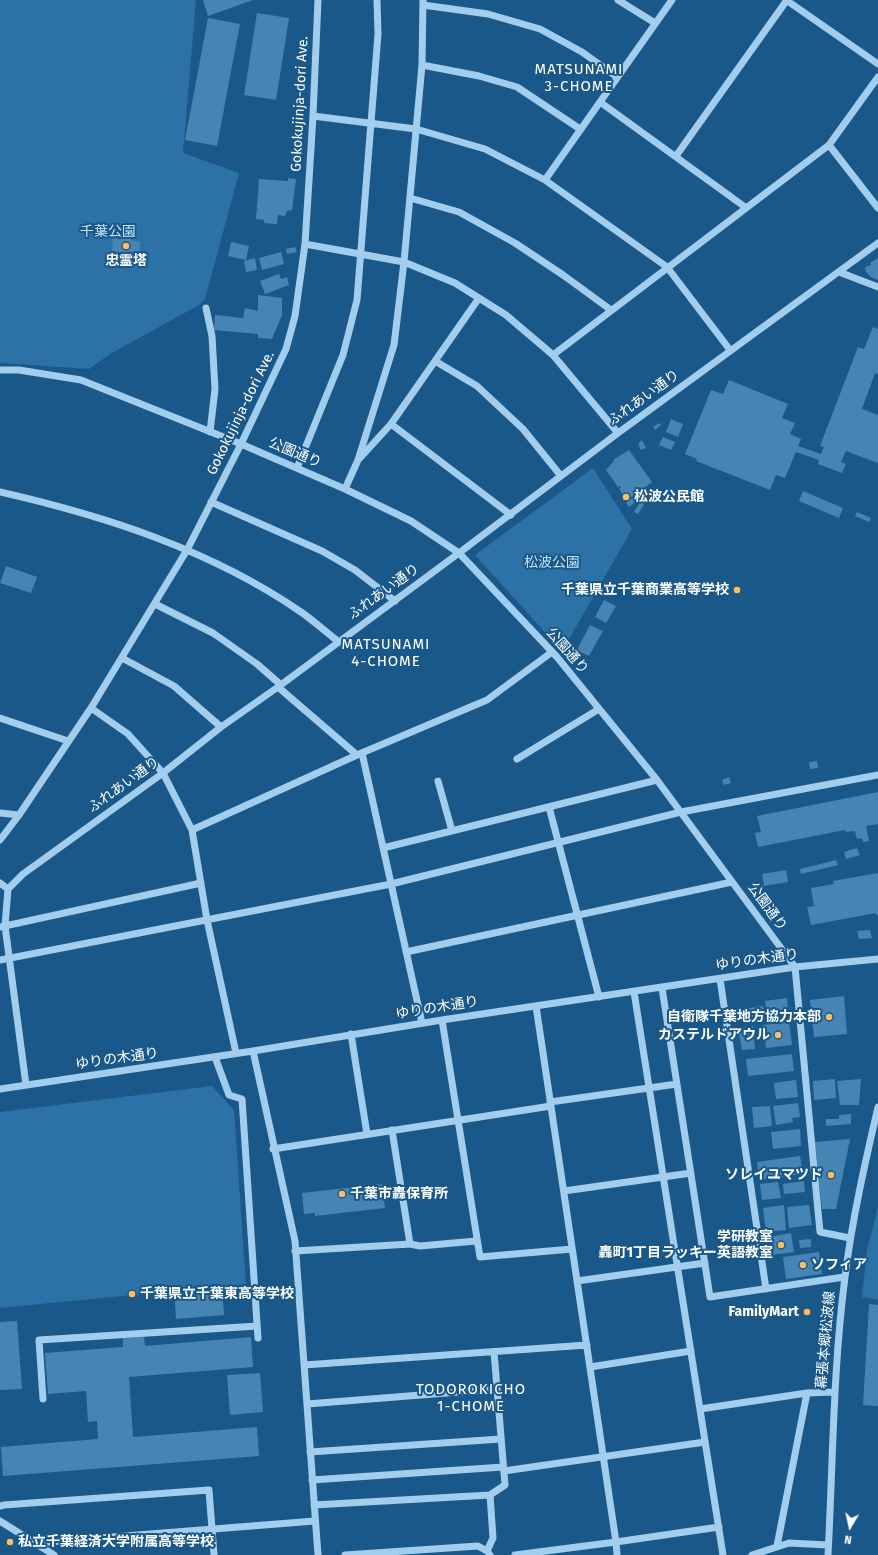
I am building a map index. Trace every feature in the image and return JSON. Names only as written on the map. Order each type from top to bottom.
[{"type":"street","name":"Gokokujinja-dori Ave.","points":[[0,840],[19,815],[91,708],[187,550],[242,444],[286,349],[295,316],[305,244],[318,0]]},
{"type":"street","points":[[297,468],[343,355],[357,300],[378,34],[377,0]]},
{"type":"street","points":[[618,0],[655,24]]},
{"type":"street","points":[[545,180],[672,0]]},
{"type":"street","points":[[676,156],[787,0],[878,64]]},
{"type":"street","points":[[345,489],[358,460],[394,345],[404,262],[422,65],[423,2],[488,14],[540,29],[582,52],[618,77]]},
{"type":"street","points":[[422,65],[479,76],[517,88],[580,129]]},
{"type":"street","points":[[553,355],[745,207],[829,145],[878,77]]},
{"type":"street","points":[[600,102],[745,207]]},
{"type":"street","points":[[313,116],[416,129],[485,149],[545,180],[667,267],[730,350]]},
{"type":"street","points":[[829,145],[878,208]]},
{"type":"street","points":[[410,198],[459,212],[515,243],[563,275],[610,310]]},
{"type":"street","name":"ふれあい通り","points":[[8,889],[23,874],[163,773],[221,727],[280,686],[730,350],[878,243]]},
{"type":"street","points":[[305,244],[404,262],[455,283],[506,315],[553,355],[618,433]]},
{"type":"street","points":[[839,272],[878,287]]},
{"type":"street","points":[[358,460],[391,424],[479,298]]},
{"type":"street","points":[[206,308],[212,336],[215,388],[210,432]]},
{"type":"street","points":[[435,361],[477,386],[523,429],[561,476]]},
{"type":"street","name":"公園通り","points":[[0,370],[19,370],[82,380],[242,444],[345,489],[411,521],[459,553],[552,652],[657,780],[795,967]]},
{"type":"street","points":[[391,424],[511,515]]},
{"type":"street","points":[[0,492],[117,523],[187,550],[261,586],[301,612],[339,642]]},
{"type":"street","points":[[211,502],[322,551],[354,570],[395,601]]},
{"type":"street","points":[[155,604],[213,633],[257,664],[280,686],[360,754],[383,848],[422,1023]]},
{"type":"street","points":[[192,830],[360,754],[487,700],[552,652]]},
{"type":"street","points":[[122,658],[174,686],[221,727]]},
{"type":"street","points":[[91,708],[128,734],[163,773],[192,830],[207,920],[236,1053]]},
{"type":"street","points":[[517,759],[599,710]]},
{"type":"street","points":[[0,718],[68,741]]},
{"type":"street","points":[[0,960],[391,884],[681,812],[878,775]]},
{"type":"street","points":[[383,848],[657,780]]},
{"type":"street","points":[[438,782],[452,831]]},
{"type":"street","points":[[549,807],[598,996]]},
{"type":"street","points":[[0,813],[19,815]]},
{"type":"street","points":[[406,952],[732,882]]},
{"type":"street","points":[[3,927],[201,883]]},
{"type":"street","points":[[0,884],[8,889],[3,927],[10,959],[26,1085]]},
{"type":"street","name":"ゆりの木通り","points":[[0,1089],[215,1057],[598,996],[662,988],[795,967],[878,959]]},
{"type":"street","points":[[795,967],[820,1232],[850,1238]]},
{"type":"street","points":[[720,978],[766,1289]]},
{"type":"street","points":[[662,988],[710,1297],[844,1277]]},
{"type":"street","points":[[634,992],[723,1555]]},
{"type":"street","points":[[536,1006],[616,1542],[616,1555]]},
{"type":"street","points":[[442,1020],[476,1241],[480,1257],[572,1249]]},
{"type":"street","points":[[352,1034],[367,1134]]},
{"type":"street","points":[[253,1051],[273,1149],[295,1241],[318,1555]]},
{"type":"street","points":[[215,1057],[229,1095],[242,1099],[258,1338]]},
{"type":"street","points":[[273,1149],[458,1121],[551,1104],[677,1084]]},
{"type":"street","name":"幕張本郷松波線","points":[[828,1555],[835,1392],[844,1277],[866,1158],[878,1107]]},
{"type":"street","points":[[392,1130],[410,1244]]},
{"type":"street","points":[[564,1191],[691,1173]]},
{"type":"street","points":[[295,1251],[410,1244],[420,1246],[476,1241]]},
{"type":"street","points":[[577,1281],[705,1263]]},
{"type":"street","points":[[43,1399],[39,1340],[257,1326]]},
{"type":"street","points":[[304,1365],[587,1345]]},
{"type":"street","points":[[590,1367],[691,1351]]},
{"type":"street","points":[[314,1505],[490,1495],[505,1486],[494,1352]]},
{"type":"street","points":[[307,1404],[496,1390]]},
{"type":"street","points":[[700,1409],[807,1393],[835,1392]]},
{"type":"street","points":[[776,1546],[807,1393]]},
{"type":"street","points":[[310,1452],[501,1439]]},
{"type":"street","points":[[312,1480],[504,1469],[705,1442]]},
{"type":"street","points":[[0,1506],[209,1490],[214,1555]]},
{"type":"street","points":[[345,1555],[478,1546],[488,1553],[493,1538],[490,1495]]},
{"type":"street","points":[[0,1521],[54,1555]]},
{"type":"street","points":[[36,1543],[315,1521]]},
{"type":"street","points":[[515,1555],[719,1527]]},
{"type":"street","points":[[752,1555],[789,1543],[828,1545]]},
{"type":"green space","name":"千葉公園","points":[[0,0],[196,0],[183,153],[239,173],[205,299],[199,305],[110,354],[89,369],[0,363]]},
{"type":"green space","name":"松波公園","points":[[593,468],[632,529],[562,651],[475,555]]},
{"type":"green space","points":[[212,1086],[234,1110],[246,1284],[0,1308],[0,1112]]},
{"type":"green space","points":[[878,1207],[878,1300],[862,1297],[867,1250]]},
{"type":"building","points":[[203,0],[253,0],[208,16]]},
{"type":"building","points":[[257,13],[289,18],[276,100],[244,95]]},
{"type":"building","points":[[208,18],[240,24],[217,146],[185,140]]},
{"type":"building","points":[[288,178],[296,179],[292,210],[287,211],[285,216],[278,215],[277,224],[264,223],[264,220],[256,219],[259,179],[288,181]]},
{"type":"building","name":"忠霊塔","points":[[120,234],[132,235],[131,240],[140,242],[140,254],[112,251],[113,238],[119,239]]},
{"type":"building","points":[[231,242],[249,246],[246,260],[228,256]]},
{"type":"building","points":[[295,247],[297,252],[287,254],[286,249]]},
{"type":"building","points":[[281,252],[284,264],[262,270],[259,258]]},
{"type":"building","points":[[255,258],[257,270],[246,272],[244,261]]},
{"type":"building","points":[[878,258],[878,280],[871,277],[866,272],[865,267],[871,265],[870,263]]},
{"type":"building","points":[[279,274],[281,279],[287,277],[289,285],[265,294],[260,281]]},
{"type":"building","points":[[258,295],[282,298],[282,315],[272,339],[258,338],[258,334],[214,330],[215,315],[243,318],[245,308],[258,311]]},
{"type":"building","points":[[873,327],[878,329],[878,374],[875,373],[862,409],[878,415],[878,463],[846,451],[841,462],[846,464],[842,473],[818,464],[819,460],[796,452],[785,478],[776,475],[770,490],[696,461],[697,459],[685,454],[711,390],[723,394],[729,380],[788,404],[782,418],[795,423],[790,434],[801,439],[798,446],[821,454],[824,447],[820,446],[858,347],[864,349]]},
{"type":"building","points":[[671,419],[683,424],[678,437],[666,432]]},
{"type":"building","points":[[659,423],[661,425],[655,430],[653,427]]},
{"type":"building","points":[[663,437],[675,442],[671,450],[659,445]]},
{"type":"building","points":[[642,440],[646,448],[641,450],[638,444]]},
{"type":"building","points":[[629,450],[652,482],[629,499],[627,494],[624,496],[619,489],[621,488],[620,486],[618,487],[606,470],[614,461],[613,460]]},
{"type":"building","points":[[803,491],[843,508],[839,518],[799,501]]},
{"type":"building","points":[[635,496],[638,500],[629,507],[626,503]]},
{"type":"building","points":[[642,499],[646,501],[638,514],[634,512]]},
{"type":"building","points":[[857,512],[871,518],[869,522],[855,516]]},
{"type":"building","points":[[6,566],[37,577],[31,593],[0,583]]},
{"type":"building","points":[[604,600],[616,606],[606,623],[595,617]]},
{"type":"building","points":[[590,625],[603,631],[589,656],[577,650]]},
{"type":"building","points":[[817,761],[818,768],[810,769],[809,762]]},
{"type":"building","points":[[729,777],[731,783],[724,785],[722,780]]},
{"type":"building","points":[[878,792],[878,824],[866,826],[869,841],[863,842],[862,838],[857,839],[855,831],[846,832],[845,830],[758,847],[755,833],[761,832],[757,816]]},
{"type":"building","points":[[857,848],[860,855],[846,859],[844,852]]},
{"type":"building","points":[[836,860],[838,865],[801,874],[800,869]]},
{"type":"building","points":[[786,870],[788,882],[764,886],[762,874]]},
{"type":"building","points":[[878,873],[878,915],[876,915],[876,913],[811,925],[807,907],[814,906],[811,888],[834,884],[833,881]]},
{"type":"building","points":[[870,930],[872,938],[859,939],[857,931]]},
{"type":"building","name":"自衛隊千葉地方協力本部","points":[[844,996],[847,1034],[814,1037],[810,1000]]},
{"type":"building","points":[[787,998],[788,1011],[767,1014],[765,1001]]},
{"type":"building","points":[[763,1006],[765,1015],[736,1019],[735,1010]]},
{"type":"building","name":"カステルドアウル","points":[[789,1022],[792,1045],[766,1048],[763,1025]]},
{"type":"building","points":[[753,1026],[755,1049],[742,1050],[738,1029]]},
{"type":"building","points":[[792,1054],[794,1071],[748,1076],[746,1059]]},
{"type":"building","points":[[835,1079],[836,1098],[814,1100],[813,1081]]},
{"type":"building","points":[[861,1079],[859,1105],[840,1105],[837,1081]]},
{"type":"building","points":[[796,1080],[798,1097],[776,1099],[774,1083]]},
{"type":"building","points":[[798,1103],[800,1117],[792,1118],[793,1122],[776,1125],[773,1106]]},
{"type":"building","points":[[770,1106],[772,1126],[754,1128],[752,1107]]},
{"type":"building","points":[[851,1114],[851,1124],[826,1126],[826,1119],[839,1119],[839,1115]]},
{"type":"building","points":[[800,1129],[801,1146],[773,1149],[771,1132]]},
{"type":"building","name":"ソレイユマツド","points":[[850,1139],[836,1209],[822,1209],[815,1142]]},
{"type":"building","points":[[800,1156],[803,1174],[759,1180],[757,1162]]},
{"type":"building","points":[[804,1181],[805,1192],[784,1194],[783,1184]]},
{"type":"building","points":[[778,1182],[781,1198],[762,1200],[760,1184]]},
{"type":"building","points":[[382,1184],[385,1208],[315,1216],[315,1213],[304,1214],[302,1193]]},
{"type":"building","points":[[784,1205],[786,1230],[766,1232],[763,1208]]},
{"type":"building","points":[[809,1205],[812,1225],[789,1228],[787,1207]]},
{"type":"building","name":"学研教室 轟町1丁目ラッキー英語教室","points":[[791,1233],[794,1252],[772,1255],[769,1237]]},
{"type":"building","points":[[811,1239],[811,1247],[800,1248],[799,1240]]},
{"type":"building","name":"ソフィア","points":[[819,1252],[822,1274],[786,1279],[783,1257]]},
{"type":"building","points":[[222,1285],[224,1315],[176,1319],[174,1289]]},
{"type":"building","points":[[869,1304],[878,1305],[878,1406],[863,1405]]},
{"type":"building","points":[[17,1321],[22,1389],[0,1390],[0,1322]]},
{"type":"building","points":[[144,1337],[145,1346],[251,1337],[253,1367],[129,1377],[133,1437],[257,1427],[259,1456],[3,1476],[1,1447],[98,1439],[97,1421],[88,1422],[86,1391],[48,1394],[45,1353],[123,1347],[123,1338]]},
{"type":"building","points":[[260,1373],[263,1412],[230,1415],[227,1375]]},
{"type":"place","name":"忠霊塔","points":[[126,246]]},
{"type":"place","name":"松波公民館","points":[[626,497]]},
{"type":"place","name":"千葉県立千葉商業高等学校","points":[[737,590]]},
{"type":"place","name":"自衛隊千葉地方協力本部","points":[[829,1017]]},
{"type":"place","name":"カステルドアウル","points":[[778,1035]]},
{"type":"place","name":"ソレイユマツド","points":[[831,1175]]},
{"type":"place","name":"千葉市轟保育所","points":[[342,1194]]},
{"type":"place","name":"学研教室 轟町1丁目ラッキー英語教室","points":[[781,1245]]},
{"type":"place","name":"ソフィア","points":[[803,1265]]},
{"type":"place","name":"千葉県立千葉東高等学校","points":[[132,1294]]},
{"type":"place","name":"FamilyMart","points":[[807,1312]]},
{"type":"place","name":"私立千葉経済大学附属高等学校","points":[[10,1542]]},
{"type":"district","name":"MATSUNAMI 3-CHOME","points":[[579,78]]},
{"type":"district","name":"MATSUNAMI 4-CHOME","points":[[386,654]]},
{"type":"district","name":"TODOROKICHO 1-CHOME","points":[[471,1398]]}]
